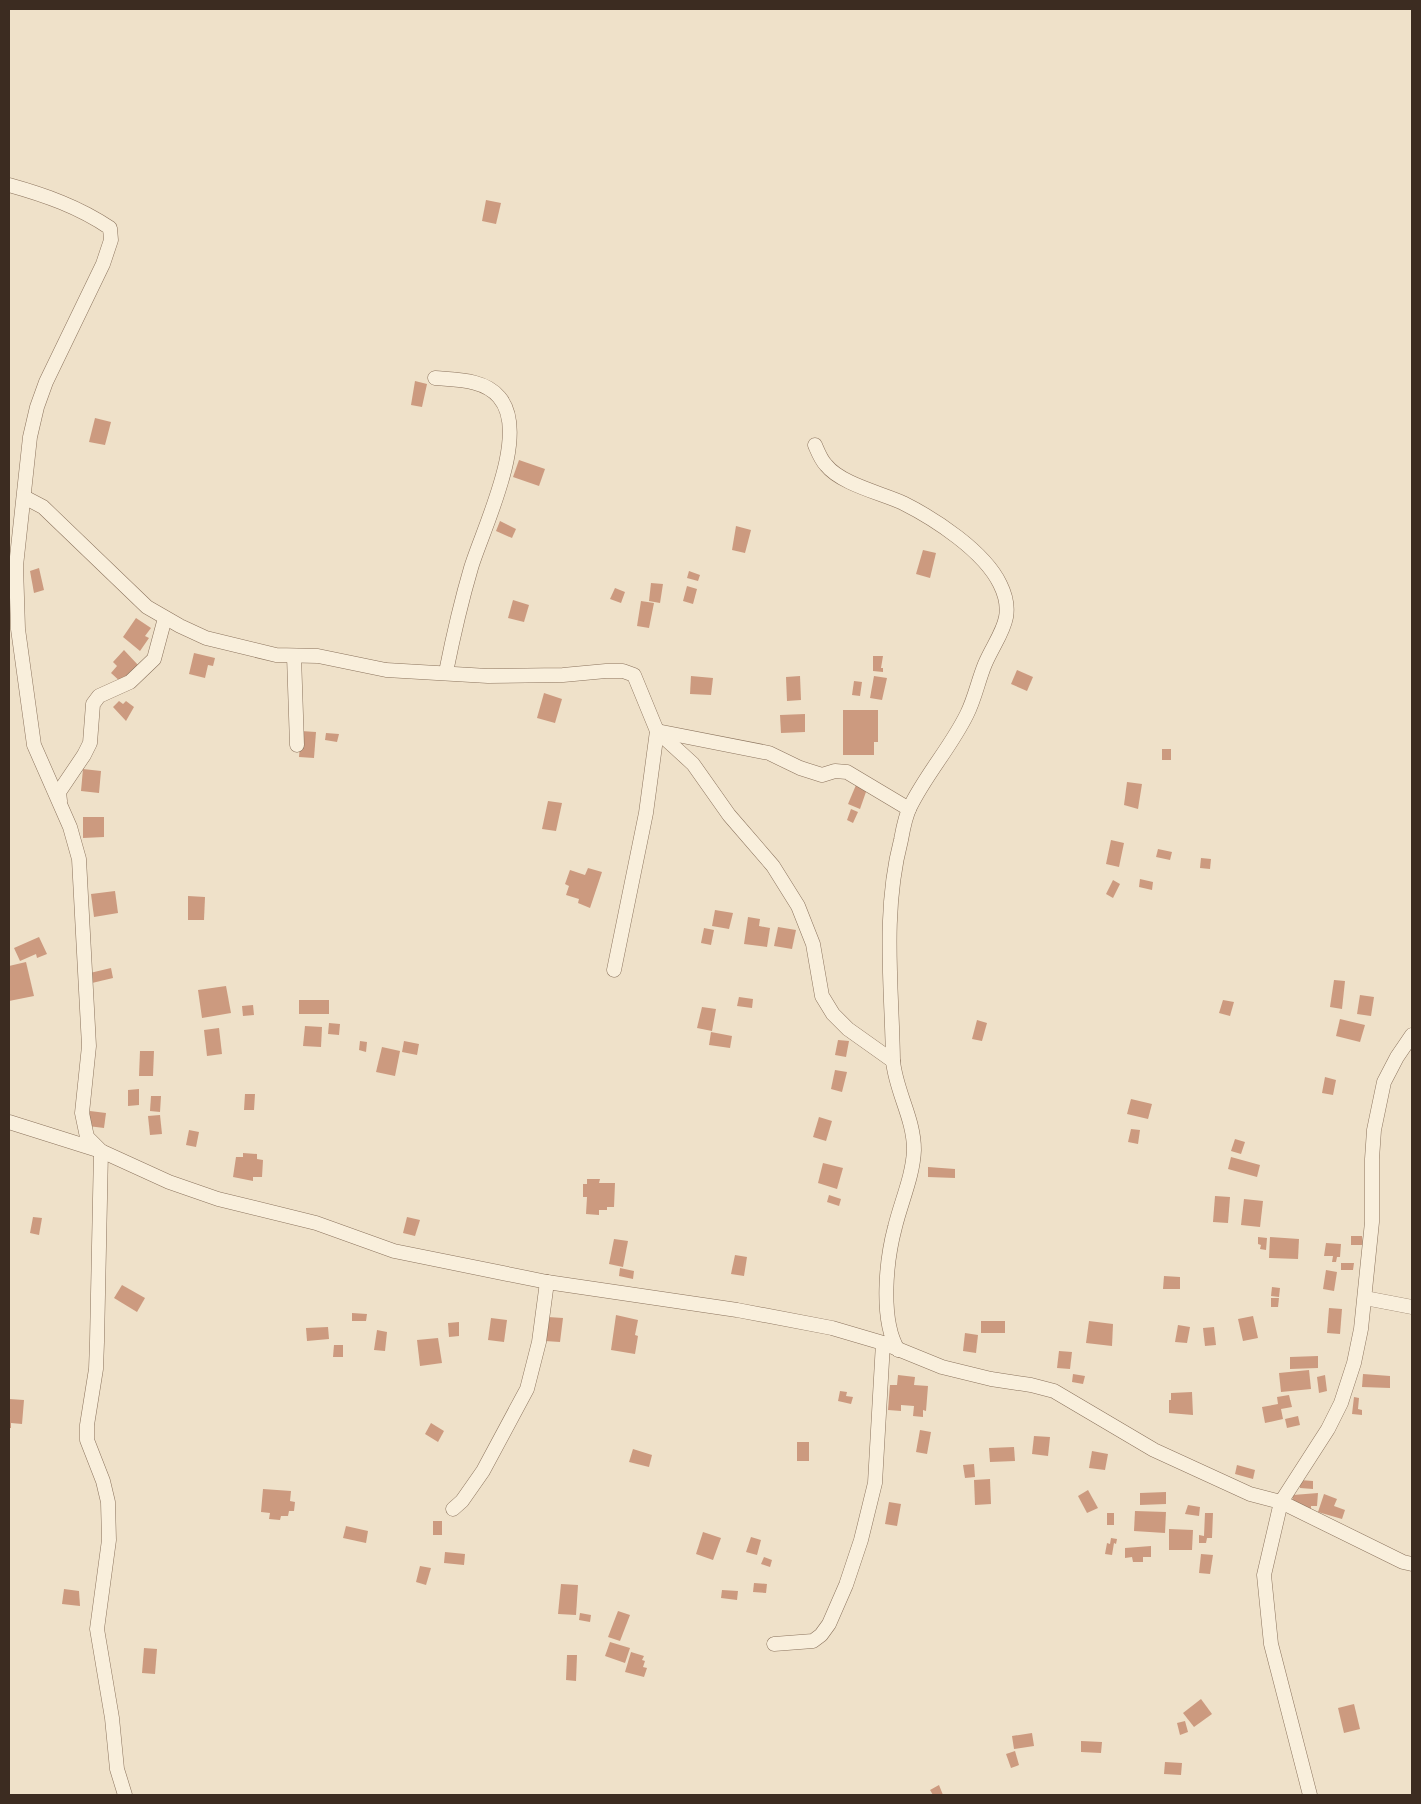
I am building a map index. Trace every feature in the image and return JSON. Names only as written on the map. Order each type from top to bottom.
[{"type":"street","points":[[9,185],[36,192],[80,210],[110,228],[111,240],[103,264],[49,376],[37,407],[30,437],[16,566],[20,644],[34,745],[61,804],[79,859],[82,887],[89,1046],[82,1113],[87,1137],[100,1151],[97,1342],[87,1433],[108,1502],[108,1547],[97,1629],[112,1718],[117,1769],[125,1795]]},
{"type":"street","points":[[435,378],[474,382],[488,387],[500,397],[506,408],[510,427],[502,480],[476,550],[463,595],[446,672]]},
{"type":"street","points":[[815,445],[824,464],[830,470],[926,515],[948,530],[984,563],[999,582],[1007,599],[1008,617],[984,666],[967,715],[909,809],[896,856],[888,927],[892,1061],[894,1077],[910,1118],[914,1152],[888,1261],[888,1324],[891,1339],[898,1350]]},
{"type":"street","points":[[24,497],[43,507],[133,594],[165,618],[206,638],[276,655],[318,656],[386,670],[496,676],[623,671],[634,676],[657,731],[692,764],[785,884],[807,925],[813,944],[822,996],[833,1014],[848,1029],[892,1061]]},
{"type":"street","points":[[61,804],[59,792],[90,743],[93,704],[99,696],[130,682],[154,659],[165,618]]},
{"type":"street","points":[[294,656],[297,745]]},
{"type":"street","points":[[657,731],[769,753],[800,768],[822,775],[835,771],[847,772],[909,809]]},
{"type":"street","points":[[614,970],[646,813],[657,731]]},
{"type":"street","points":[[1310,1795],[1281,1690],[1268,1623],[1264,1575],[1281,1502],[1328,1429],[1341,1403],[1354,1363],[1365,1298],[1372,1222],[1374,1130],[1384,1082],[1397,1057],[1412,1035]]},
{"type":"street","points":[[9,1122],[100,1151],[169,1182],[218,1199],[316,1223],[394,1251],[547,1282],[782,1318],[832,1328],[882,1343],[950,1369],[1054,1391],[1162,1454],[1250,1494],[1281,1502],[1403,1562],[1412,1564]]},
{"type":"street","points":[[452,1509],[462,1501],[483,1471],[527,1389],[539,1342],[547,1282]]},
{"type":"street","points":[[1365,1298],[1412,1307]]},
{"type":"street","points":[[774,1644],[813,1641],[821,1635],[829,1624],[846,1585],[862,1540],[875,1483],[882,1343]]},
{"type":"building","points":[[486,200],[501,203],[496,224],[482,221]]},
{"type":"building","points":[[415,381],[427,384],[422,407],[411,405]]},
{"type":"building","points":[[95,418],[111,422],[105,445],[89,442]]},
{"type":"building","points":[[519,460],[545,469],[539,486],[513,477]]},
{"type":"building","points":[[500,521],[516,529],[512,538],[496,531]]},
{"type":"building","points":[[736,526],[751,530],[745,553],[732,550]]},
{"type":"building","points":[[923,550],[936,553],[930,578],[916,574]]},
{"type":"building","points":[[39,568],[44,590],[34,593],[30,571]]},
{"type":"building","points":[[689,571],[700,575],[698,581],[687,578]]},
{"type":"building","points":[[651,583],[663,584],[660,603],[649,601]]},
{"type":"building","points":[[687,586],[697,589],[693,604],[683,601]]},
{"type":"building","points":[[615,588],[625,592],[621,603],[610,599]]},
{"type":"building","points":[[513,600],[529,605],[524,622],[508,618]]},
{"type":"building","points":[[641,601],[654,603],[649,628],[637,626]]},
{"type":"building","points":[[136,618],[151,628],[145,636],[149,638],[140,651],[123,637]]},
{"type":"building","points":[[124,650],[138,665],[122,683],[111,673],[117,666],[113,662]]},
{"type":"building","points":[[194,653],[215,658],[213,666],[208,665],[205,678],[189,674]]},
{"type":"building","points":[[873,656],[883,656],[881,668],[883,668],[883,672],[873,671]]},
{"type":"building","points":[[1017,670],[1033,677],[1027,691],[1011,684]]},
{"type":"building","points":[[691,676],[713,678],[711,695],[690,694]]},
{"type":"building","points":[[800,676],[801,700],[787,701],[786,677]]},
{"type":"building","points":[[874,676],[887,678],[882,700],[870,698]]},
{"type":"building","points":[[854,681],[862,682],[860,696],[852,695]]},
{"type":"building","points":[[544,693],[562,699],[555,723],[537,718]]},
{"type":"building","points":[[119,701],[123,704],[126,701],[134,707],[126,721],[113,707]]},
{"type":"building","points":[[843,710],[878,710],[878,742],[874,742],[874,755],[843,755]]},
{"type":"building","points":[[805,714],[805,732],[781,733],[780,715]]},
{"type":"building","points":[[301,731],[316,732],[314,758],[299,757]]},
{"type":"building","points":[[326,733],[339,734],[337,742],[325,740]]},
{"type":"building","points":[[1162,749],[1171,749],[1171,760],[1162,760]]},
{"type":"building","points":[[83,769],[101,771],[99,793],[81,791]]},
{"type":"building","points":[[1127,782],[1142,784],[1138,809],[1124,805]]},
{"type":"building","points":[[856,785],[867,789],[860,809],[848,804]]},
{"type":"building","points":[[548,801],[562,803],[556,831],[542,829]]},
{"type":"building","points":[[851,809],[858,812],[853,823],[847,820]]},
{"type":"building","points":[[83,817],[104,817],[104,837],[83,838]]},
{"type":"building","points":[[1111,840],[1124,843],[1119,867],[1106,864]]},
{"type":"building","points":[[1158,849],[1172,852],[1170,860],[1156,857]]},
{"type":"building","points":[[1201,858],[1211,859],[1210,869],[1200,868]]},
{"type":"building","points":[[588,868],[602,872],[590,908],[578,903],[579,899],[566,895],[569,886],[565,884],[570,870],[585,875]]},
{"type":"building","points":[[1140,879],[1153,882],[1152,890],[1139,887]]},
{"type":"building","points":[[1113,880],[1120,884],[1113,898],[1106,894]]},
{"type":"building","points":[[115,891],[118,913],[94,917],[91,894]]},
{"type":"building","points":[[188,896],[205,897],[204,920],[188,920]]},
{"type":"building","points":[[715,910],[733,913],[729,929],[712,926]]},
{"type":"building","points":[[748,917],[760,919],[759,926],[770,928],[767,947],[744,944]]},
{"type":"building","points":[[778,927],[796,930],[792,949],[774,946]]},
{"type":"building","points":[[704,928],[714,930],[711,945],[701,943]]},
{"type":"building","points":[[39,937],[47,954],[37,958],[36,954],[20,961],[14,948]]},
{"type":"building","points":[[26,962],[34,996],[9,1001],[9,966]]},
{"type":"building","points":[[111,968],[113,978],[92,983],[90,973]]},
{"type":"building","points":[[1334,980],[1345,981],[1342,1009],[1330,1007]]},
{"type":"building","points":[[226,986],[231,1013],[202,1018],[198,990]]},
{"type":"building","points":[[1360,995],[1374,997],[1371,1016],[1357,1014]]},
{"type":"building","points":[[739,997],[753,999],[752,1008],[737,1006]]},
{"type":"building","points":[[299,1000],[329,1000],[329,1014],[299,1014]]},
{"type":"building","points":[[1223,1000],[1234,1002],[1230,1016],[1219,1013]]},
{"type":"building","points":[[253,1005],[254,1015],[243,1016],[242,1006]]},
{"type":"building","points":[[702,1007],[716,1009],[712,1031],[697,1028]]},
{"type":"building","points":[[1340,1019],[1365,1025],[1360,1042],[1336,1036]]},
{"type":"building","points":[[977,1020],[987,1023],[982,1041],[972,1039]]},
{"type":"building","points":[[329,1023],[340,1024],[339,1035],[328,1034]]},
{"type":"building","points":[[305,1026],[322,1027],[321,1047],[303,1046]]},
{"type":"building","points":[[219,1028],[222,1054],[207,1056],[204,1030]]},
{"type":"building","points":[[711,1032],[732,1036],[730,1048],[709,1045]]},
{"type":"building","points":[[838,1040],[849,1041],[846,1057],[835,1055]]},
{"type":"building","points":[[360,1041],[367,1042],[366,1052],[359,1050]]},
{"type":"building","points":[[404,1041],[419,1044],[417,1055],[402,1052]]},
{"type":"building","points":[[382,1047],[400,1051],[395,1076],[376,1072]]},
{"type":"building","points":[[140,1051],[154,1051],[153,1076],[139,1076]]},
{"type":"building","points":[[835,1070],[847,1072],[842,1092],[831,1089]]},
{"type":"building","points":[[1325,1077],[1336,1080],[1333,1095],[1322,1093]]},
{"type":"building","points":[[139,1089],[139,1105],[128,1106],[128,1090]]},
{"type":"building","points":[[245,1094],[255,1094],[254,1110],[244,1110]]},
{"type":"building","points":[[151,1096],[161,1096],[160,1112],[150,1111]]},
{"type":"building","points":[[1131,1099],[1152,1104],[1148,1119],[1127,1114]]},
{"type":"building","points":[[90,1111],[106,1113],[104,1128],[88,1126]]},
{"type":"building","points":[[160,1115],[162,1134],[150,1135],[148,1116]]},
{"type":"building","points":[[819,1117],[832,1121],[826,1141],[813,1137]]},
{"type":"building","points":[[1131,1129],[1140,1130],[1138,1144],[1128,1142]]},
{"type":"building","points":[[189,1130],[199,1132],[196,1147],[186,1145]]},
{"type":"building","points":[[1235,1139],[1245,1142],[1241,1154],[1231,1151]]},
{"type":"building","points":[[243,1153],[257,1154],[257,1159],[263,1160],[262,1177],[253,1177],[253,1181],[233,1177],[236,1157],[243,1157]]},
{"type":"building","points":[[1231,1157],[1260,1165],[1257,1177],[1228,1169]]},
{"type":"building","points":[[823,1163],[843,1168],[837,1189],[818,1183]]},
{"type":"building","points":[[928,1167],[955,1169],[955,1178],[928,1177]]},
{"type":"building","points":[[587,1179],[600,1179],[599,1183],[615,1183],[614,1207],[607,1207],[607,1210],[599,1210],[599,1215],[586,1214],[587,1197],[583,1197],[583,1184],[587,1184]]},
{"type":"building","points":[[829,1195],[841,1199],[839,1206],[827,1202]]},
{"type":"building","points":[[1215,1196],[1230,1197],[1228,1223],[1213,1222]]},
{"type":"building","points":[[1244,1199],[1263,1201],[1260,1227],[1241,1225]]},
{"type":"building","points":[[33,1217],[42,1218],[39,1235],[30,1233]]},
{"type":"building","points":[[407,1217],[420,1220],[415,1236],[403,1233]]},
{"type":"building","points":[[1351,1236],[1362,1236],[1363,1245],[1351,1245]]},
{"type":"building","points":[[1258,1237],[1267,1238],[1266,1250],[1260,1249],[1261,1245],[1258,1244]]},
{"type":"building","points":[[1270,1237],[1299,1239],[1298,1259],[1269,1258]]},
{"type":"building","points":[[614,1239],[628,1241],[623,1267],[609,1264]]},
{"type":"building","points":[[1326,1243],[1341,1244],[1340,1257],[1337,1257],[1336,1262],[1332,1262],[1333,1256],[1324,1256]]},
{"type":"building","points":[[735,1255],[747,1257],[744,1276],[731,1274]]},
{"type":"building","points":[[1341,1263],[1354,1263],[1353,1270],[1341,1270]]},
{"type":"building","points":[[620,1268],[634,1271],[633,1279],[619,1276]]},
{"type":"building","points":[[1326,1270],[1337,1272],[1334,1291],[1323,1289]]},
{"type":"building","points":[[1164,1276],[1180,1277],[1180,1289],[1163,1289]]},
{"type":"building","points":[[122,1285],[145,1298],[137,1312],[114,1298]]},
{"type":"building","points":[[1272,1287],[1280,1288],[1279,1297],[1271,1296]]},
{"type":"building","points":[[1271,1298],[1279,1298],[1278,1307],[1271,1307]]},
{"type":"building","points":[[1329,1308],[1342,1309],[1340,1334],[1327,1333]]},
{"type":"building","points":[[352,1313],[367,1314],[366,1321],[352,1321]]},
{"type":"building","points":[[616,1315],[638,1320],[635,1335],[638,1336],[635,1354],[611,1350]]},
{"type":"building","points":[[1253,1316],[1258,1338],[1243,1341],[1238,1319]]},
{"type":"building","points":[[548,1317],[563,1318],[560,1342],[545,1341]]},
{"type":"building","points":[[491,1318],[507,1320],[504,1342],[488,1340]]},
{"type":"building","points":[[981,1321],[1005,1321],[1005,1333],[981,1333]]},
{"type":"building","points":[[1089,1321],[1113,1324],[1112,1346],[1086,1343]]},
{"type":"building","points":[[459,1322],[459,1336],[449,1337],[448,1323]]},
{"type":"building","points":[[1178,1325],[1190,1327],[1187,1343],[1175,1342]]},
{"type":"building","points":[[328,1327],[329,1339],[307,1341],[306,1328]]},
{"type":"building","points":[[1214,1327],[1216,1345],[1205,1346],[1203,1328]]},
{"type":"building","points":[[377,1330],[387,1332],[385,1351],[374,1350]]},
{"type":"building","points":[[965,1333],[978,1335],[976,1353],[963,1351]]},
{"type":"building","points":[[438,1338],[442,1363],[420,1366],[417,1340]]},
{"type":"building","points":[[334,1345],[343,1345],[343,1357],[333,1357]]},
{"type":"building","points":[[1059,1351],[1072,1352],[1070,1369],[1057,1368]]},
{"type":"building","points":[[1318,1356],[1318,1368],[1290,1369],[1290,1357]]},
{"type":"building","points":[[1309,1370],[1311,1389],[1281,1392],[1279,1373]]},
{"type":"building","points":[[1073,1374],[1085,1376],[1083,1384],[1072,1382]]},
{"type":"building","points":[[1363,1374],[1390,1376],[1390,1388],[1362,1387]]},
{"type":"building","points":[[898,1375],[915,1377],[914,1385],[928,1386],[926,1411],[923,1410],[923,1417],[913,1416],[914,1406],[901,1405],[901,1411],[888,1410],[890,1385],[897,1385]]},
{"type":"building","points":[[1325,1375],[1327,1391],[1319,1393],[1317,1377]]},
{"type":"building","points":[[840,1391],[847,1392],[846,1396],[853,1397],[851,1404],[838,1401]]},
{"type":"building","points":[[1192,1392],[1193,1415],[1169,1413],[1171,1393]]},
{"type":"building","points":[[1289,1395],[1292,1407],[1281,1409],[1283,1419],[1265,1423],[1262,1407],[1278,1404],[1277,1397]]},
{"type":"building","points":[[1354,1397],[1359,1398],[1358,1409],[1362,1410],[1362,1415],[1352,1414]]},
{"type":"building","points":[[9,1399],[24,1400],[22,1424],[11,1423],[11,1428],[9,1428]]},
{"type":"building","points":[[1298,1416],[1300,1425],[1287,1428],[1285,1419]]},
{"type":"building","points":[[431,1423],[444,1431],[438,1442],[425,1434]]},
{"type":"building","points":[[920,1430],[931,1432],[927,1454],[916,1452]]},
{"type":"building","points":[[1034,1436],[1050,1437],[1048,1456],[1032,1454]]},
{"type":"building","points":[[797,1442],[809,1442],[809,1461],[797,1461]]},
{"type":"building","points":[[1014,1447],[1015,1461],[990,1462],[989,1448]]},
{"type":"building","points":[[633,1449],[652,1455],[649,1467],[629,1462]]},
{"type":"building","points":[[1092,1451],[1108,1454],[1105,1470],[1089,1468]]},
{"type":"building","points":[[974,1464],[975,1477],[965,1478],[963,1465]]},
{"type":"building","points":[[1237,1465],[1255,1470],[1253,1479],[1235,1474]]},
{"type":"building","points":[[990,1479],[991,1504],[975,1505],[974,1480]]},
{"type":"building","points":[[1300,1480],[1313,1481],[1313,1489],[1300,1488]]},
{"type":"building","points":[[263,1489],[291,1491],[290,1501],[295,1502],[294,1511],[289,1511],[288,1516],[281,1516],[280,1520],[269,1519],[270,1513],[261,1512]]},
{"type":"building","points":[[1088,1490],[1098,1508],[1087,1513],[1078,1496]]},
{"type":"building","points":[[1166,1492],[1166,1504],[1140,1505],[1140,1493]]},
{"type":"building","points":[[1318,1493],[1317,1506],[1311,1506],[1311,1509],[1292,1505],[1293,1495]]},
{"type":"building","points":[[1324,1494],[1337,1499],[1334,1506],[1345,1510],[1342,1519],[1318,1512]]},
{"type":"building","points":[[889,1502],[901,1504],[897,1526],[885,1524]]},
{"type":"building","points":[[1188,1505],[1200,1507],[1199,1516],[1185,1514]]},
{"type":"building","points":[[1135,1511],[1166,1512],[1165,1533],[1134,1531]]},
{"type":"building","points":[[1107,1513],[1114,1513],[1114,1525],[1107,1525]]},
{"type":"building","points":[[1205,1513],[1213,1513],[1212,1538],[1207,1538],[1206,1543],[1199,1543],[1199,1535],[1204,1536]]},
{"type":"building","points":[[433,1521],[442,1521],[442,1535],[433,1535]]},
{"type":"building","points":[[346,1526],[368,1531],[366,1543],[343,1538]]},
{"type":"building","points":[[1169,1529],[1193,1530],[1192,1550],[1169,1550]]},
{"type":"building","points":[[703,1532],[721,1538],[713,1560],[696,1554]]},
{"type":"building","points":[[751,1537],[761,1540],[757,1555],[746,1552]]},
{"type":"building","points":[[1111,1538],[1117,1539],[1116,1544],[1114,1543],[1112,1555],[1105,1554],[1107,1543],[1110,1544]]},
{"type":"building","points":[[1151,1546],[1151,1557],[1143,1557],[1143,1562],[1133,1562],[1132,1557],[1125,1558],[1125,1548]]},
{"type":"building","points":[[445,1552],[465,1554],[464,1565],[444,1563]]},
{"type":"building","points":[[1201,1554],[1213,1555],[1210,1574],[1199,1573]]},
{"type":"building","points":[[764,1557],[772,1560],[770,1567],[761,1564]]},
{"type":"building","points":[[420,1566],[431,1568],[426,1585],[416,1582]]},
{"type":"building","points":[[754,1583],[767,1584],[766,1593],[753,1592]]},
{"type":"building","points":[[561,1584],[578,1585],[576,1615],[558,1614]]},
{"type":"building","points":[[64,1589],[79,1591],[80,1606],[62,1604]]},
{"type":"building","points":[[722,1590],[738,1591],[737,1600],[721,1598]]},
{"type":"building","points":[[618,1611],[630,1615],[620,1641],[608,1637]]},
{"type":"building","points":[[580,1613],[591,1615],[590,1622],[579,1620]]},
{"type":"building","points":[[610,1642],[630,1648],[625,1663],[605,1656]]},
{"type":"building","points":[[144,1648],[157,1649],[155,1674],[142,1673]]},
{"type":"building","points":[[631,1652],[644,1656],[642,1660],[645,1661],[643,1667],[647,1668],[644,1677],[625,1672]]},
{"type":"building","points":[[567,1655],[577,1655],[576,1681],[566,1680]]},
{"type":"building","points":[[1201,1699],[1212,1714],[1194,1727],[1183,1713]]},
{"type":"building","points":[[1354,1704],[1360,1729],[1344,1733],[1338,1708]]},
{"type":"building","points":[[1185,1721],[1188,1732],[1180,1735],[1177,1723]]},
{"type":"building","points":[[1032,1733],[1034,1746],[1014,1749],[1012,1736]]},
{"type":"building","points":[[1081,1741],[1102,1742],[1101,1753],[1081,1752]]},
{"type":"building","points":[[1015,1751],[1019,1765],[1011,1768],[1006,1754]]},
{"type":"building","points":[[1165,1762],[1182,1763],[1181,1775],[1164,1774]]},
{"type":"building","points":[[939,1785],[943,1795],[933,1795],[930,1790]]}]
